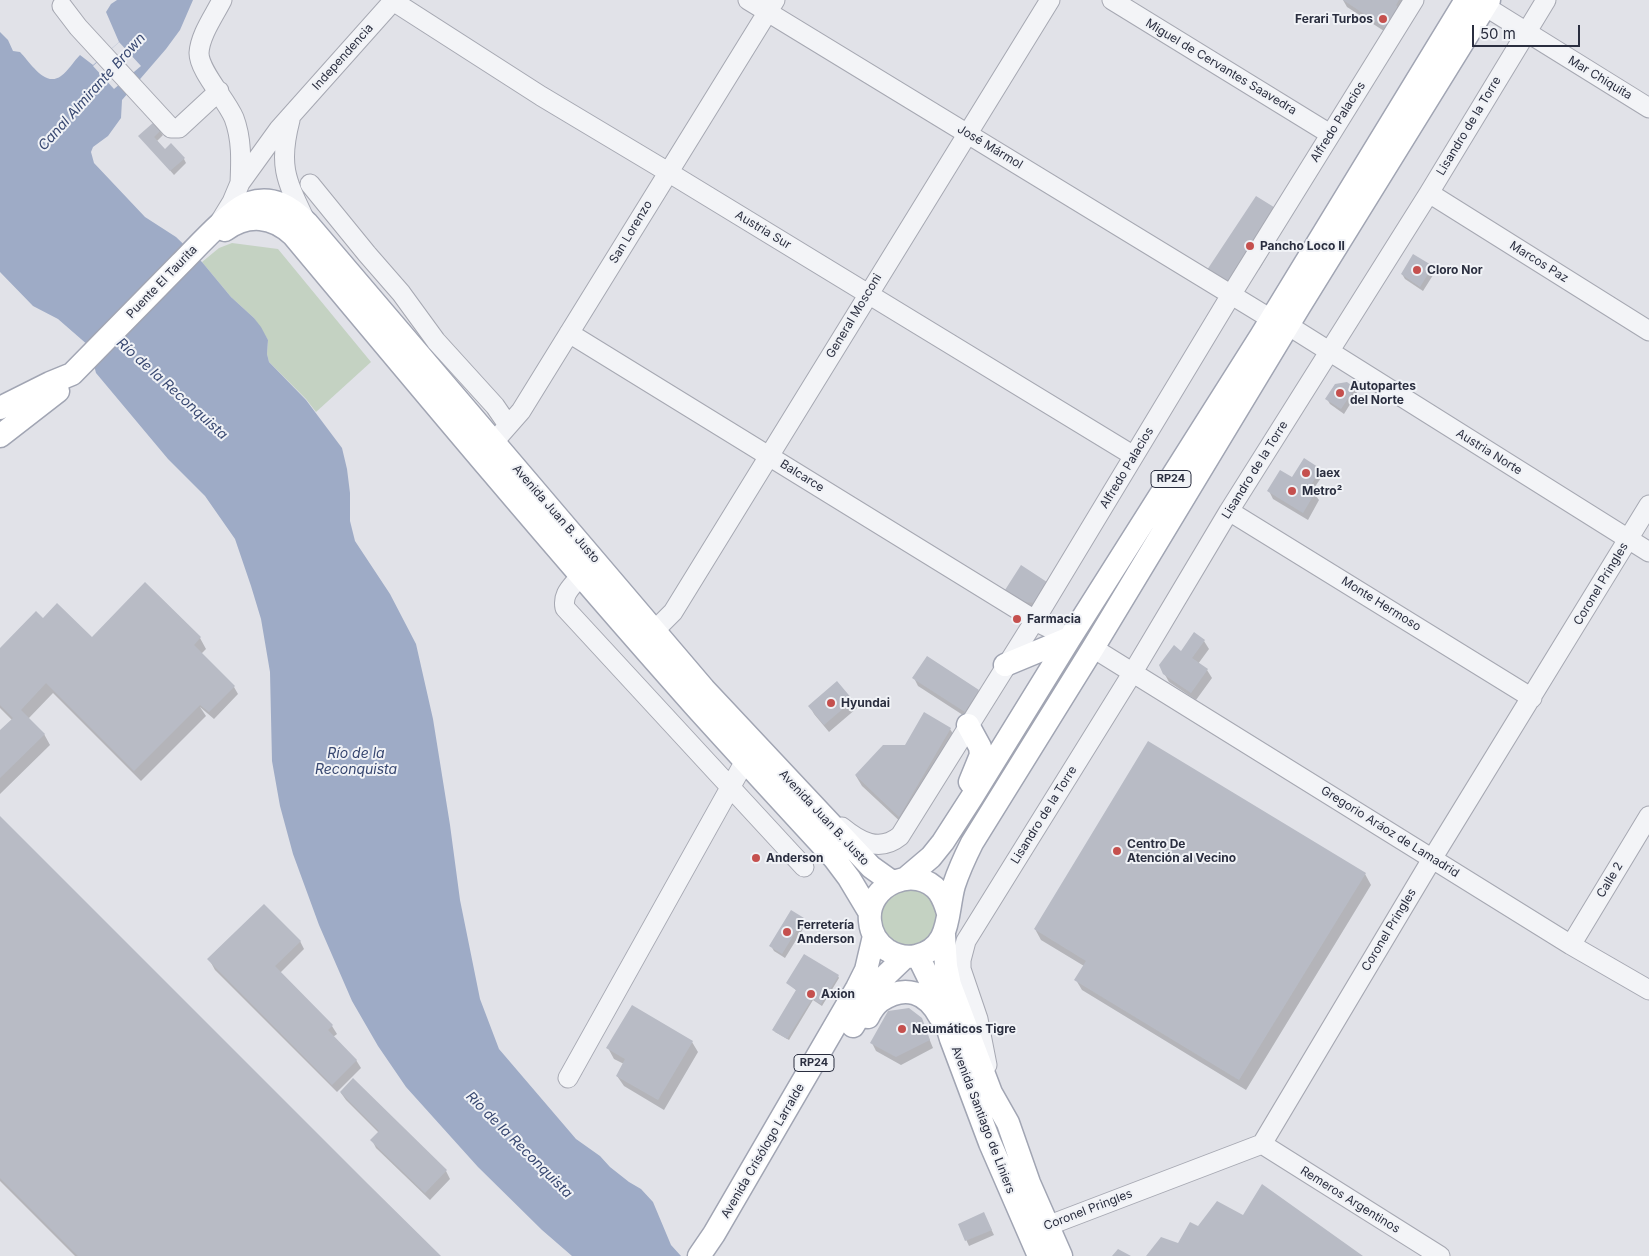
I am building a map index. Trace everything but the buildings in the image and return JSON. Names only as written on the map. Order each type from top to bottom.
[{"type":"main road","name":"RP24","points":[[912,956],[933,948],[946,924],[960,868],[972,843],[1093,648],[1280,323],[1479,1]]},
{"type":"main road","name":"Avenida Juan B. Justo","points":[[214,233],[238,209],[249,203],[263,201],[282,204],[294,210],[704,688],[871,867],[898,880]]},
{"type":"main road","points":[[214,233],[242,220],[264,220],[281,225],[494,442]]},
{"type":"main road","name":"Puente El Taurita","points":[[75,376],[214,233]]},
{"type":"main road","name":"RP24","points":[[874,936],[871,929],[870,913],[879,892],[931,857],[943,842],[1070,638],[1280,323]]},
{"type":"main road","points":[[0,408],[50,383],[75,376]]},
{"type":"main road","points":[[0,436],[75,376]]},
{"type":"main road","name":"Avenida Juan B. Justo","points":[[494,442],[581,575],[694,704],[834,858],[849,878],[870,913]]},
{"type":"main road","points":[[1005,665],[1070,638]]},
{"type":"main road","points":[[968,725],[980,747],[981,755],[971,779],[972,797]]},
{"type":"main road","points":[[898,880],[917,879],[929,884],[939,892],[946,924]]},
{"type":"main road","name":"Avenida Santiago de Liniers","points":[[946,924],[947,975],[991,1093],[1008,1123],[1029,1183],[1039,1229],[1039,1256]]},
{"type":"main road","points":[[874,936],[887,950],[896,955],[912,956]]},
{"type":"main road","name":"Avenida Crisólogo Larralde","points":[[715,1256],[749,1187],[858,988],[866,970],[874,936]]},
{"type":"main road","name":"Avenida Santiago de Liniers","points":[[912,956],[939,998],[951,1039],[990,1143],[1039,1229],[1061,1256]]},
{"type":"main road","name":"Avenida Crisólogo Larralde","points":[[699,1256],[749,1187],[848,1036],[880,981],[912,956]]},
{"type":"main road","points":[[848,1036],[867,1018],[880,1001],[898,993],[910,993],[919,994],[930,1002],[951,1039]]},
{"type":"street","points":[[214,233],[232,202],[240,183],[240,148],[233,117],[219,91],[201,65],[199,54],[203,37],[222,0]]},
{"type":"street","name":"José Mármol","points":[[748,0],[771,6],[968,133],[1231,295],[1280,323]]},
{"type":"street","name":"General Mosconi","points":[[655,630],[673,612],[1050,0]]},
{"type":"street","name":"Miguel de Cervantes Saavedra","points":[[1112,0],[1330,134]]},
{"type":"street","name":"Alfredo Palacios","points":[[802,794],[856,838],[866,843],[882,844],[900,836],[1005,665],[1035,620],[1231,295],[1414,0]]},
{"type":"street","name":"Lisandro de la Torre","points":[[966,941],[1133,672],[1230,511],[1429,193],[1546,0]]},
{"type":"street","name":"Independencia","points":[[240,183],[292,114],[393,1]]},
{"type":"street","name":"Austria Sur","points":[[393,1],[541,96],[1134,456]]},
{"type":"street","name":"Mar Chiquita","points":[[1479,1],[1526,33],[1649,108]]},
{"type":"street","points":[[62,6],[132,88],[171,128],[179,128],[219,91]]},
{"type":"street","name":"San Lorenzo","points":[[494,442],[521,411],[771,6]]},
{"type":"street","points":[[292,114],[284,154],[285,171],[290,187],[307,223]]},
{"type":"street","points":[[310,184],[401,293],[436,341],[495,406],[494,442]]},
{"type":"street","name":"Marcos Paz","points":[[1429,193],[1649,331]]},
{"type":"street","name":"Austria Norte","points":[[1280,323],[1649,552]]},
{"type":"street","name":"Balcarce","points":[[570,333],[1035,620],[1070,638]]},
{"type":"street","name":"Coronel Pringles","points":[[1039,1229],[1262,1144],[1432,859],[1649,505]]},
{"type":"street","name":"Monte Hermoso","points":[[1230,511],[1532,698]]},
{"type":"street","points":[[581,575],[565,595],[565,608],[804,867]]},
{"type":"street","name":"Gregorio Aráoz de Lamadrid","points":[[1093,648],[1571,945],[1649,990]]},
{"type":"street","points":[[568,1078],[745,761]]},
{"type":"street","name":"Calle 2","points":[[1571,945],[1649,816]]},
{"type":"street","name":"Avenida Santiago de Liniers","points":[[966,941],[961,960],[961,969],[978,1019],[991,1093]]},
{"type":"street","name":"Remeros Argentinos","points":[[1262,1144],[1440,1256]]},
{"type":"green space","points":[[232,243],[278,249],[371,362],[316,412],[306,399],[269,362],[267,354],[268,340],[254,318],[231,297],[202,262],[219,248]]},
{"type":"green space","points":[[915,885],[939,904],[937,935],[910,950],[882,935],[880,912],[883,900],[887,896]]},
{"type":"water","name":"Río de la Reconquista","points":[[117,0],[193,0],[180,30],[122,100],[121,118],[108,136],[93,147],[91,152],[94,163],[145,217],[176,237],[202,262],[231,297],[254,318],[268,340],[267,354],[269,362],[306,400],[342,448],[350,493],[350,521],[355,541],[390,594],[416,644],[433,719],[460,900],[480,999],[499,1049],[576,1139],[600,1156],[610,1167],[629,1182],[641,1189],[653,1202],[671,1245],[681,1256],[572,1256],[542,1230],[478,1167],[406,1087],[378,1046],[352,1001],[319,925],[293,854],[280,806],[272,761],[270,672],[261,619],[235,539],[205,496],[168,459],[96,373],[89,346],[58,319],[33,306],[0,272],[0,32],[8,40],[13,51],[20,52],[44,76],[49,79],[55,79],[64,74],[80,55],[93,65],[119,42],[106,12],[111,4]]},
{"type":"pier","points":[[119,42],[141,66],[114,89],[93,66]]},
{"type":"place","name":"Ferari Turbos","points":[[1383,19]]},
{"type":"place","name":"Pancho Loco II","points":[[1250,246]]},
{"type":"place","name":"Cloro Nor","points":[[1417,270]]},
{"type":"place","name":"Autopartes del Norte","points":[[1340,393]]},
{"type":"place","name":"Iaex","points":[[1306,473]]},
{"type":"place","name":"Metro²","points":[[1292,491]]},
{"type":"place","name":"Farmacia","points":[[1017,619]]},
{"type":"place","name":"Hyundai","points":[[831,703]]},
{"type":"place","name":"Centro De Atención al Vecino","points":[[1117,851]]},
{"type":"place","name":"Anderson","points":[[756,858]]},
{"type":"place","name":"Ferretería Anderson","points":[[787,932]]},
{"type":"place","name":"Axion","points":[[811,994]]},
{"type":"place","name":"Neumáticos Tigre","points":[[902,1029]]},
{"type":"water label","name":"Canal Almirante Brown","points":[[92,92]]}]
